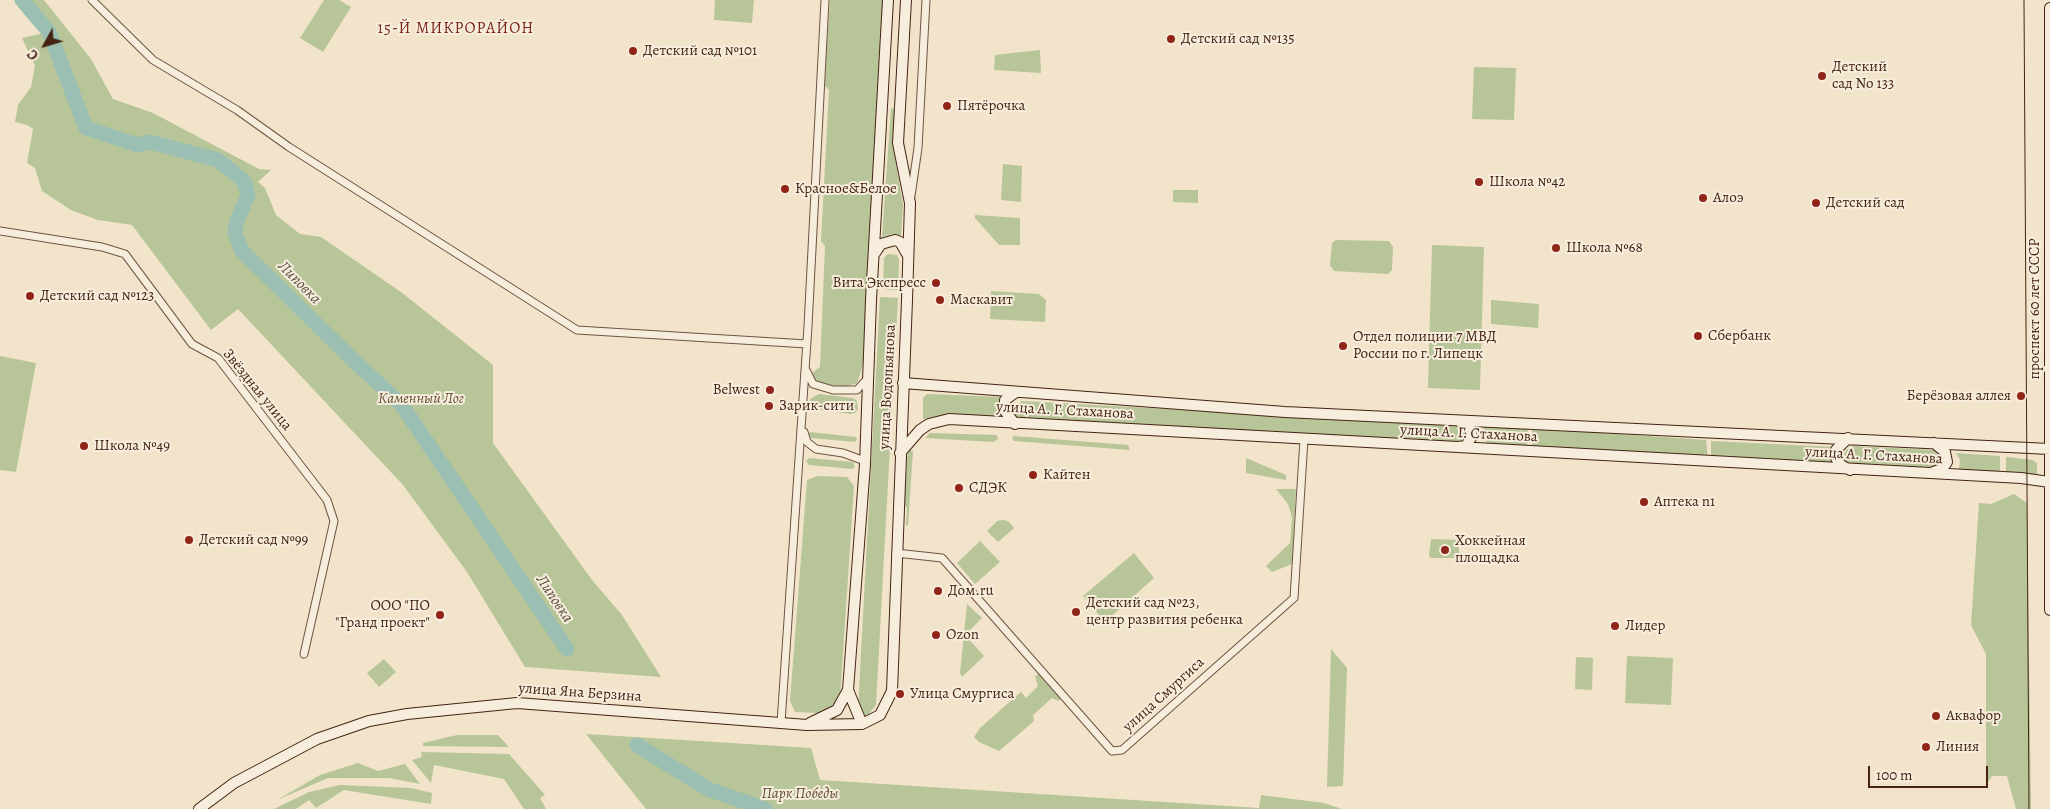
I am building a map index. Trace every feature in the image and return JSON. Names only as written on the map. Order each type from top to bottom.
[{"type":"main road","name":"улица Водопьянова","points":[[807,725],[837,710],[848,690],[865,464],[888,0]]},
{"type":"main road","name":"улица Водопьянова","points":[[848,690],[862,724],[880,715],[892,691],[910,203],[898,143],[906,0]]},
{"type":"main road","name":"проспект 60 лет СССР","points":[[2050,8],[2050,610]]},
{"type":"main road","points":[[874,256],[881,244],[894,240],[904,248],[908,255]]},
{"type":"main road","name":"улица А. Г. Стаханова","points":[[903,383],[1285,412],[2050,449]]},
{"type":"main road","points":[[1015,424],[1005,411],[1005,400],[1016,392]]},
{"type":"main road","name":"улица А. Г. Стаханова","points":[[900,453],[920,430],[929,424],[949,419],[2050,482]]},
{"type":"main road","points":[[1452,448],[1466,446],[1472,436],[1468,425],[1454,420]]},
{"type":"main road","points":[[1848,438],[1836,450],[1836,458],[1841,465],[1851,470]]},
{"type":"main road","points":[[1930,474],[1942,469],[1947,462],[1945,452],[1932,442]]},
{"type":"main road","name":"улица Яна Берзина","points":[[198,809],[234,783],[317,740],[369,721],[407,714],[517,703],[782,724],[862,724]]},
{"type":"street","points":[[92,0],[154,60],[237,110],[289,147],[577,330],[807,344]]},
{"type":"street","points":[[782,724],[806,369],[824,0]]},
{"type":"street","points":[[910,203],[918,148],[926,0]]},
{"type":"street","name":"Звёздная улица","points":[[0,230],[102,247],[125,254],[192,344],[218,358],[327,500],[334,521],[304,654]]},
{"type":"street","points":[[806,369],[814,384],[832,390],[857,390],[868,378]]},
{"type":"street","points":[[802,424],[807,442],[816,449],[854,457],[865,464]]},
{"type":"street","name":"улица Смургиса","points":[[896,553],[942,558],[1112,750],[1122,750],[1294,598],[1304,439]]},
{"type":"green space","name":"Каменный Лог","points":[[22,0],[44,0],[91,59],[113,99],[153,113],[259,169],[271,170],[258,182],[265,188],[276,215],[300,234],[321,237],[401,292],[493,365],[493,443],[592,580],[622,615],[661,677],[525,667],[467,572],[403,485],[238,309],[211,330],[132,225],[98,220],[71,210],[42,191],[35,168],[27,163],[33,129],[27,125],[15,122],[18,105],[31,87],[35,66],[22,38],[49,32]]},
{"type":"green space","points":[[324,0],[339,0],[351,7],[323,52],[300,38]]},
{"type":"green space","points":[[715,0],[754,0],[752,23],[714,20]]},
{"type":"green space","points":[[830,0],[884,0],[863,365],[857,383],[845,387],[819,384],[813,379],[812,373],[820,367],[825,246],[821,241],[829,90],[824,85]]},
{"type":"green space","points":[[1040,50],[1041,73],[994,70],[995,55]]},
{"type":"green space","points":[[1474,67],[1516,68],[1514,120],[1472,119]]},
{"type":"green space","points":[[891,108],[895,109],[894,152],[903,205],[901,238],[892,234],[882,237]]},
{"type":"green space","points":[[1003,164],[1022,166],[1021,202],[1001,200]]},
{"type":"green space","points":[[1173,190],[1198,190],[1198,203],[1173,202]]},
{"type":"green space","points":[[975,215],[1020,218],[1020,245],[999,245],[975,218]]},
{"type":"green space","points":[[1336,240],[1389,241],[1393,247],[1392,270],[1388,274],[1334,271],[1330,265],[1332,243]]},
{"type":"green space","points":[[1432,245],[1484,247],[1480,390],[1428,388]]},
{"type":"green space","points":[[888,254],[897,255],[899,260],[898,290],[883,289],[884,258]]},
{"type":"green space","points":[[991,291],[1039,294],[1046,300],[1045,322],[990,319]]},
{"type":"green space","points":[[880,297],[898,298],[876,705],[868,715],[862,715],[858,710]]},
{"type":"green space","points":[[1491,300],[1539,304],[1538,328],[1491,324]]},
{"type":"green space","points":[[0,356],[36,363],[16,472],[0,470]]},
{"type":"green space","points":[[819,394],[853,398],[857,401],[858,409],[855,413],[850,414],[816,409],[810,403],[810,399]]},
{"type":"green space","points":[[927,394],[1002,397],[1001,418],[944,415],[923,419],[923,398]]},
{"type":"green space","points":[[1022,401],[1457,425],[1466,431],[1467,437],[1465,442],[1459,444],[1018,420],[1013,415],[1012,408]]},
{"type":"green space","points":[[1482,426],[1528,428],[1527,448],[1487,446],[1486,432]]},
{"type":"green space","points":[[1532,428],[1706,440],[1708,459],[1532,449]]},
{"type":"green space","points":[[810,432],[856,437],[857,439],[855,442],[811,438],[807,434]]},
{"type":"green space","points":[[930,433],[997,435],[998,439],[993,442],[925,438]]},
{"type":"green space","points":[[1014,436],[1128,445],[1130,450],[1014,441],[1012,438]]},
{"type":"green space","points":[[1711,441],[1834,447],[1831,453],[1832,463],[1711,459]]},
{"type":"green space","points":[[1853,446],[1933,450],[1939,457],[1940,463],[1930,471],[1848,467],[1842,459],[1846,450]]},
{"type":"green space","points":[[909,450],[913,451],[908,525],[906,525],[907,508],[904,504]]},
{"type":"green space","points":[[1956,453],[2000,456],[2000,475],[1959,470],[1960,460]]},
{"type":"green space","points":[[2006,457],[2033,460],[2037,463],[2037,474],[2035,477],[2006,476]]},
{"type":"green space","points":[[809,458],[853,462],[855,467],[852,469],[809,465],[806,461]]},
{"type":"green space","points":[[1246,458],[1286,475],[1286,480],[1246,473]]},
{"type":"green space","points":[[818,476],[847,477],[854,486],[840,699],[830,710],[817,713],[795,712],[790,701],[807,480]]},
{"type":"green space","points":[[1276,489],[1296,489],[1292,564],[1272,572],[1266,566],[1290,543],[1292,517],[1288,504]]},
{"type":"green space","points":[[2014,494],[2027,503],[2031,809],[2016,809],[2007,776],[1992,776],[1986,785],[1986,654],[1971,625],[1979,503],[1991,504]]},
{"type":"green space","points":[[997,521],[1008,521],[1014,528],[998,542],[987,531]]},
{"type":"green space","name":"Хоккейная площадка","points":[[1431,539],[1459,540],[1459,558],[1431,558],[1429,556]]},
{"type":"green space","points":[[980,541],[1000,562],[975,584],[957,563]]},
{"type":"green space","points":[[1134,553],[1154,578],[1105,622],[1083,596]]},
{"type":"green space","points":[[967,604],[982,618],[965,635],[984,656],[962,677],[960,673]]},
{"type":"green space","points":[[1331,649],[1347,668],[1343,786],[1327,787]]},
{"type":"green space","points":[[1627,656],[1673,658],[1671,705],[1625,703]]},
{"type":"green space","points":[[1576,657],[1593,658],[1592,690],[1575,689]]},
{"type":"green space","points":[[384,659],[396,672],[379,687],[367,673]]},
{"type":"green space","points":[[1039,674],[1061,699],[1058,701],[1052,698],[1033,715],[1034,721],[999,751],[979,742],[974,737],[980,728],[1021,692],[1026,698],[1038,686],[1035,676]]},
{"type":"green space","name":"Парк Победы","points":[[586,734],[811,748],[820,780],[1259,808],[1261,795],[1324,803],[1342,809],[646,809]]},
{"type":"green space","points":[[457,735],[498,735],[509,747],[423,746],[423,743]]},
{"type":"green space","points":[[421,752],[509,754],[545,795],[540,798],[546,809],[524,809],[504,779],[434,765],[431,783],[412,760],[422,757]]},
{"type":"green space","points":[[358,763],[378,771],[405,764],[420,784],[389,778],[328,778],[277,800],[320,775]]},
{"type":"green space","points":[[340,785],[411,788],[432,793],[431,804],[344,790],[316,808],[309,800],[296,809],[274,809],[309,792]]},
{"type":"waterway","name":"Липовка","points":[[22,0],[49,32],[86,128],[137,145],[150,142],[218,160],[244,181],[248,195],[237,221],[235,233],[242,251],[353,360],[401,404],[567,649]]},
{"type":"waterway","name":"Липовка","points":[[637,745],[708,789],[765,809]]},
{"type":"tram line","points":[[2024,0],[2029,809]]},
{"type":"place","name":"Детский сад №135","points":[[1171,39]]},
{"type":"place","name":"Детский сад №101","points":[[633,51]]},
{"type":"place","name":"Детский сад No 133","points":[[1822,76]]},
{"type":"place","name":"Пятёрочка","points":[[947,106]]},
{"type":"place","name":"Школа №42","points":[[1479,182]]},
{"type":"place","name":"Красное&Белое","points":[[785,189]]},
{"type":"place","name":"Алоэ","points":[[1703,198]]},
{"type":"place","name":"Детский сад","points":[[1816,203]]},
{"type":"place","name":"Школа №68","points":[[1556,248]]},
{"type":"place","name":"Вита Экспресс","points":[[936,283]]},
{"type":"place","name":"Детский сад №123","points":[[30,296]]},
{"type":"place","name":"Маскавит","points":[[940,300]]},
{"type":"place","name":"Сбербанк","points":[[1698,336]]},
{"type":"place","name":"Отдел полиции 7 МВД России по г. Липецк","points":[[1343,346]]},
{"type":"place","name":"Belwest","points":[[770,390]]},
{"type":"place","name":"Берёзовая аллея","points":[[2021,396]]},
{"type":"place","name":"Зарик-сити","points":[[769,406]]},
{"type":"place","name":"Школа №49","points":[[84,446]]},
{"type":"place","name":"Кайтен","points":[[1033,475]]},
{"type":"place","name":"СДЭК","points":[[959,488]]},
{"type":"place","name":"Аптека n1","points":[[1644,502]]},
{"type":"place","name":"Детский сад №99","points":[[189,540]]},
{"type":"place","name":"Хоккейная площадка","points":[[1445,550]]},
{"type":"place","name":"Дом.ru","points":[[938,591]]},
{"type":"place","name":"Детский сад №23, центр развития ребенка","points":[[1076,612]]},
{"type":"place","name":"ООО \"ПО \"Гранд проект\"","points":[[440,615]]},
{"type":"place","name":"Лидер","points":[[1615,626]]},
{"type":"place","name":"Ozon","points":[[936,635]]},
{"type":"place","name":"Улица Смургиса","points":[[900,694]]},
{"type":"place","name":"Аквафор","points":[[1936,716]]},
{"type":"place","name":"Линия","points":[[1926,747]]},
{"type":"district","name":"15-Й МИКРОРАЙОН","points":[[456,29]]}]
